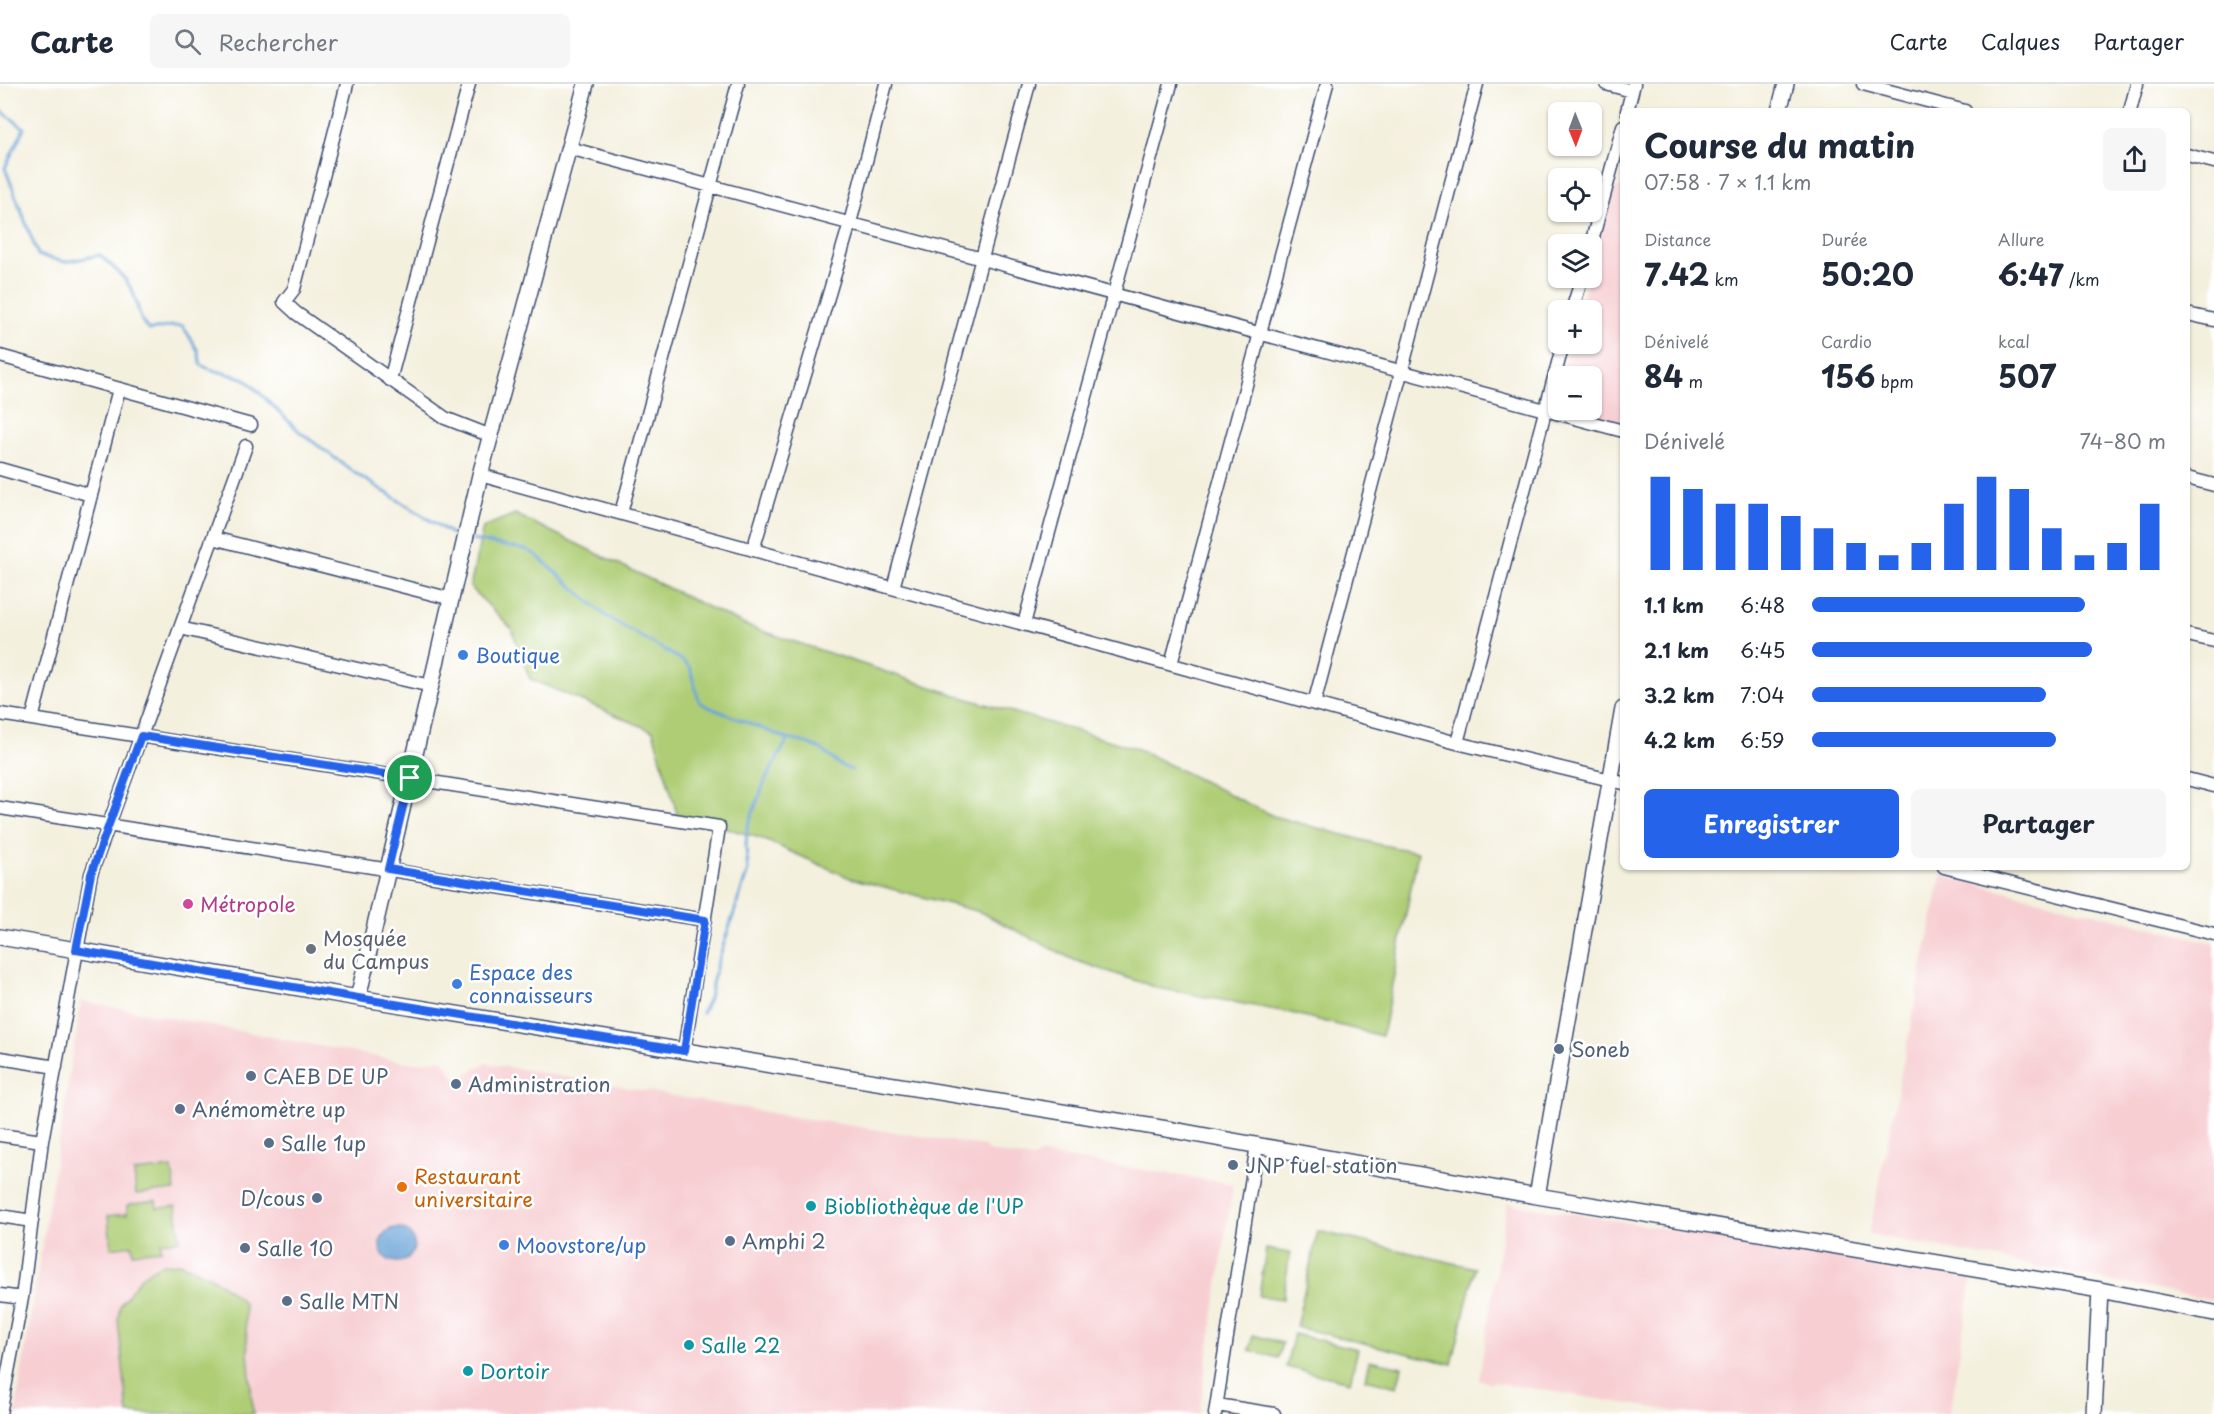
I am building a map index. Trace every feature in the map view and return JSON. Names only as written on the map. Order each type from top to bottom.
[{"type":"street","points":[[347,84],[294,289],[284,302],[296,313],[446,418],[491,436]]},
{"type":"street","points":[[390,380],[470,84]]},
{"type":"street","points":[[358,998],[480,475],[586,84]]},
{"type":"street","points":[[621,513],[738,84]]},
{"type":"street","points":[[753,550],[850,223],[885,84]]},
{"type":"street","points":[[893,588],[1029,84]]},
{"type":"street","points":[[1024,624],[1171,84]]},
{"type":"street","points":[[1171,664],[1327,84]]},
{"type":"street","points":[[1314,704],[1477,84]]},
{"type":"street","points":[[1606,84],[1633,87],[1628,108]]},
{"type":"street","points":[[1780,108],[1786,84]]},
{"type":"street","points":[[1863,84],[1954,108]]},
{"type":"street","points":[[2131,108],[2137,84]]},
{"type":"street","points":[[1594,234],[1620,138]]},
{"type":"street","points":[[569,148],[1620,429]]},
{"type":"street","points":[[2190,156],[2214,162]]},
{"type":"street","points":[[1610,179],[1620,181]]},
{"type":"street","points":[[2190,315],[2214,320]]},
{"type":"street","points":[[1457,743],[1560,354]]},
{"type":"street","points":[[0,356],[251,425]]},
{"type":"street","points":[[32,719],[119,389]]},
{"type":"street","points":[[0,1414],[4,1376],[22,1298],[42,1142],[91,874],[246,446]]},
{"type":"street","points":[[1,472],[91,495]]},
{"type":"street","points":[[480,475],[1457,743],[1616,781]]},
{"type":"street","points":[[2190,479],[2214,485]]},
{"type":"street","points":[[213,538],[452,599]]},
{"type":"street","points":[[180,628],[431,686]]},
{"type":"street","points":[[2190,636],[2214,641]]},
{"type":"street","points":[[0,714],[719,827],[684,1051]]},
{"type":"street","points":[[1537,1196],[1616,781],[1620,740]]},
{"type":"street","points":[[2190,780],[2214,786]]},
{"type":"street","points":[[0,808],[705,920]]},
{"type":"street","points":[[1956,870],[2214,934]]},
{"type":"street","points":[[0,937],[1257,1145],[1537,1196],[2100,1290],[2214,1313]]},
{"type":"street","points":[[0,1058],[56,1067]]},
{"type":"street","points":[[0,1135],[42,1142]]},
{"type":"street","points":[[1257,1145],[1216,1409],[1274,1414]]},
{"type":"street","points":[[0,1216],[32,1221]]},
{"type":"street","points":[[2094,1414],[2100,1290]]},
{"type":"street","points":[[0,1295],[22,1298]]},
{"type":"shaded area","points":[[1613,186],[1620,188],[1620,424],[1602,419],[1602,366],[1564,366],[1567,354],[1602,354],[1602,300],[1582,300],[1585,288],[1602,288],[1602,234],[1600,234]]},
{"type":"shaded area","points":[[1941,875],[2214,943],[2214,1301],[1869,1234]]},
{"type":"shaded area","points":[[81,1001],[399,1061],[415,1063],[443,1059],[457,1081],[485,1063],[788,1116],[984,1146],[988,1151],[1033,1159],[1039,1154],[1233,1184],[1199,1414],[15,1414]]},
{"type":"shaded area","points":[[1507,1203],[1972,1278],[1949,1414],[1692,1414],[1479,1380]]},
{"type":"green space","points":[[515,514],[747,626],[962,697],[1138,749],[1273,816],[1377,844],[1418,852],[1382,1036],[1287,1012],[1158,988],[1074,960],[980,912],[850,878],[760,838],[677,814],[653,731],[530,679],[511,628],[470,587],[483,527]]},
{"type":"green space","points":[[172,1168],[175,1190],[136,1194],[134,1172]]},
{"type":"green space","points":[[156,1201],[157,1208],[176,1206],[180,1240],[161,1242],[161,1250],[133,1253],[132,1245],[111,1248],[108,1216],[127,1214],[127,1205]]},
{"type":"green space","points":[[1318,1231],[1475,1268],[1452,1364],[1296,1327]]},
{"type":"green space","points":[[1266,1249],[1290,1253],[1283,1299],[1259,1296]]},
{"type":"green space","points":[[179,1263],[214,1279],[244,1303],[253,1414],[128,1414],[118,1320],[120,1306],[141,1277],[159,1265]]},
{"type":"green space","points":[[1294,1334],[1358,1349],[1350,1382],[1286,1367]]},
{"type":"green space","points":[[1253,1335],[1282,1343],[1278,1358],[1249,1350]]},
{"type":"green space","points":[[1370,1360],[1402,1367],[1397,1387],[1366,1379]]},
{"type":"water","points":[[397,1228],[409,1233],[414,1245],[409,1257],[397,1262],[385,1257],[380,1245],[385,1233]]},
{"type":"waterway","points":[[0,110],[24,128],[5,168],[38,255],[65,262],[100,255],[128,284],[141,318],[149,330],[183,326],[198,351],[201,365],[245,379],[300,432],[355,473],[452,534]]},
{"type":"waterway","points":[[472,540],[527,550],[536,555],[606,616],[683,661],[690,668],[699,701],[706,706],[788,739],[821,749],[841,766],[852,770]]},
{"type":"waterway","points":[[702,1013],[709,998],[715,971],[748,870],[747,828],[765,781],[788,739]]},
{"type":"place","name":"Boutique","points":[[463,655]]},
{"type":"place","name":"Métropole","points":[[188,904]]},
{"type":"place","name":"Mosquée du Campus","points":[[311,949]]},
{"type":"place","name":"Espace des connaisseurs","points":[[457,984]]},
{"type":"place","name":"Soneb","points":[[1559,1049]]},
{"type":"place","name":"CAEB DE UP","points":[[251,1076]]},
{"type":"place","name":"Administration","points":[[456,1084]]},
{"type":"place","name":"Anémomètre up","points":[[180,1109]]},
{"type":"place","name":"Salle 1up","points":[[269,1143]]},
{"type":"place","name":"JNP fuel station","points":[[1233,1165]]},
{"type":"place","name":"Restaurant universitaire","points":[[402,1187]]},
{"type":"place","name":"D/cous","points":[[317,1198]]},
{"type":"place","name":"Biobliothèque de l'UP","points":[[811,1206]]},
{"type":"place","name":"Amphi 2","points":[[730,1241]]},
{"type":"place","name":"Moovstore/up","points":[[504,1245]]},
{"type":"place","name":"Salle 10","points":[[245,1248]]},
{"type":"place","name":"Salle MTN","points":[[287,1301]]},
{"type":"place","name":"Salle 22","points":[[689,1345]]},
{"type":"place","name":"Dortoir","points":[[468,1371]]},
{"type":"route","points":[[141,736],[410,778],[388,869],[705,920],[684,1051],[76,950],[91,874],[141,736]]}]
